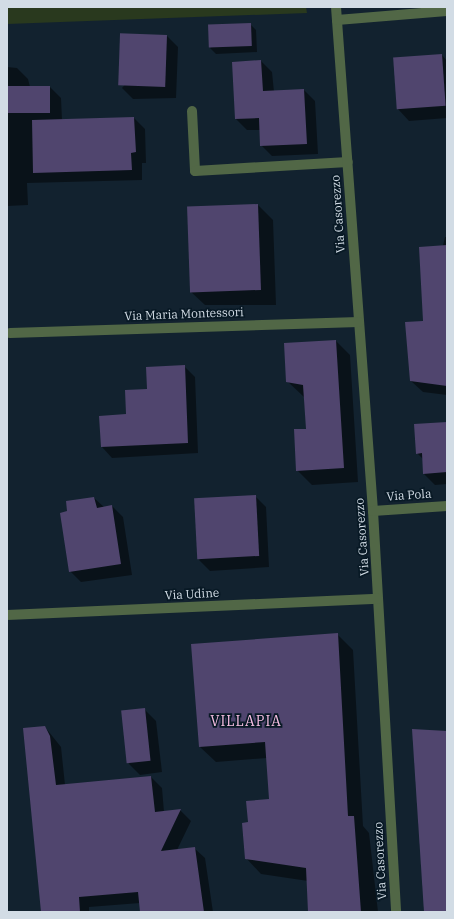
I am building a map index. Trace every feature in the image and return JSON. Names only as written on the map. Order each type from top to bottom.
[{"type":"street","name":"Via Casorezzo","points":[[336,7],[373,511],[396,912]]},
{"type":"street","points":[[337,20],[447,11]]},
{"type":"street","name":"Via Casorezzo","points":[[192,111],[195,171],[348,162]]},
{"type":"street","name":"Via Maria Montessori","points":[[10,333],[359,322]]},
{"type":"street","name":"Via Pola","points":[[373,511],[447,506]]},
{"type":"street","name":"Via Udine","points":[[7,615],[378,599]]},
{"type":"green space","points":[[7,7],[306,7],[307,13],[7,24]]},
{"type":"building","points":[[251,23],[252,46],[209,47],[208,25]]},
{"type":"building","points":[[120,33],[167,35],[165,87],[118,85]]},
{"type":"building","points":[[442,54],[446,106],[397,109],[393,57]]},
{"type":"building","points":[[261,60],[263,91],[304,89],[307,144],[260,146],[259,118],[235,119],[232,62]]},
{"type":"building","points":[[7,86],[50,86],[50,113],[7,113]]},
{"type":"building","points":[[134,117],[136,152],[131,153],[132,170],[33,173],[32,120]]},
{"type":"building","points":[[258,204],[261,290],[190,292],[187,206]]},
{"type":"building","points":[[447,245],[447,386],[410,381],[405,322],[423,321],[419,247]]},
{"type":"building","points":[[336,340],[344,468],[296,471],[294,429],[306,429],[303,385],[286,382],[284,343]]},
{"type":"building","points":[[185,365],[188,443],[101,447],[99,416],[126,414],[125,390],[147,389],[146,367]]},
{"type":"building","points":[[447,422],[447,472],[423,474],[422,453],[416,454],[414,424]]},
{"type":"building","points":[[256,495],[259,556],[197,559],[194,498]]},
{"type":"building","points":[[94,497],[97,508],[112,505],[121,564],[69,572],[60,513],[67,511],[66,501]]},
{"type":"building","points":[[338,633],[348,816],[354,816],[361,912],[308,912],[306,868],[245,859],[242,823],[248,822],[246,801],[269,799],[265,742],[199,747],[191,644]]},
{"type":"building","points":[[145,708],[151,761],[127,763],[121,711]]},
{"type":"building","points":[[45,726],[50,736],[56,785],[151,776],[155,812],[181,809],[161,851],[195,847],[204,912],[140,912],[138,892],[79,897],[80,912],[41,912],[23,728]]},
{"type":"building","points":[[412,729],[447,731],[447,912],[424,912]]},
{"type":"district","name":"VILLAPIA","points":[[246,721]]}]
